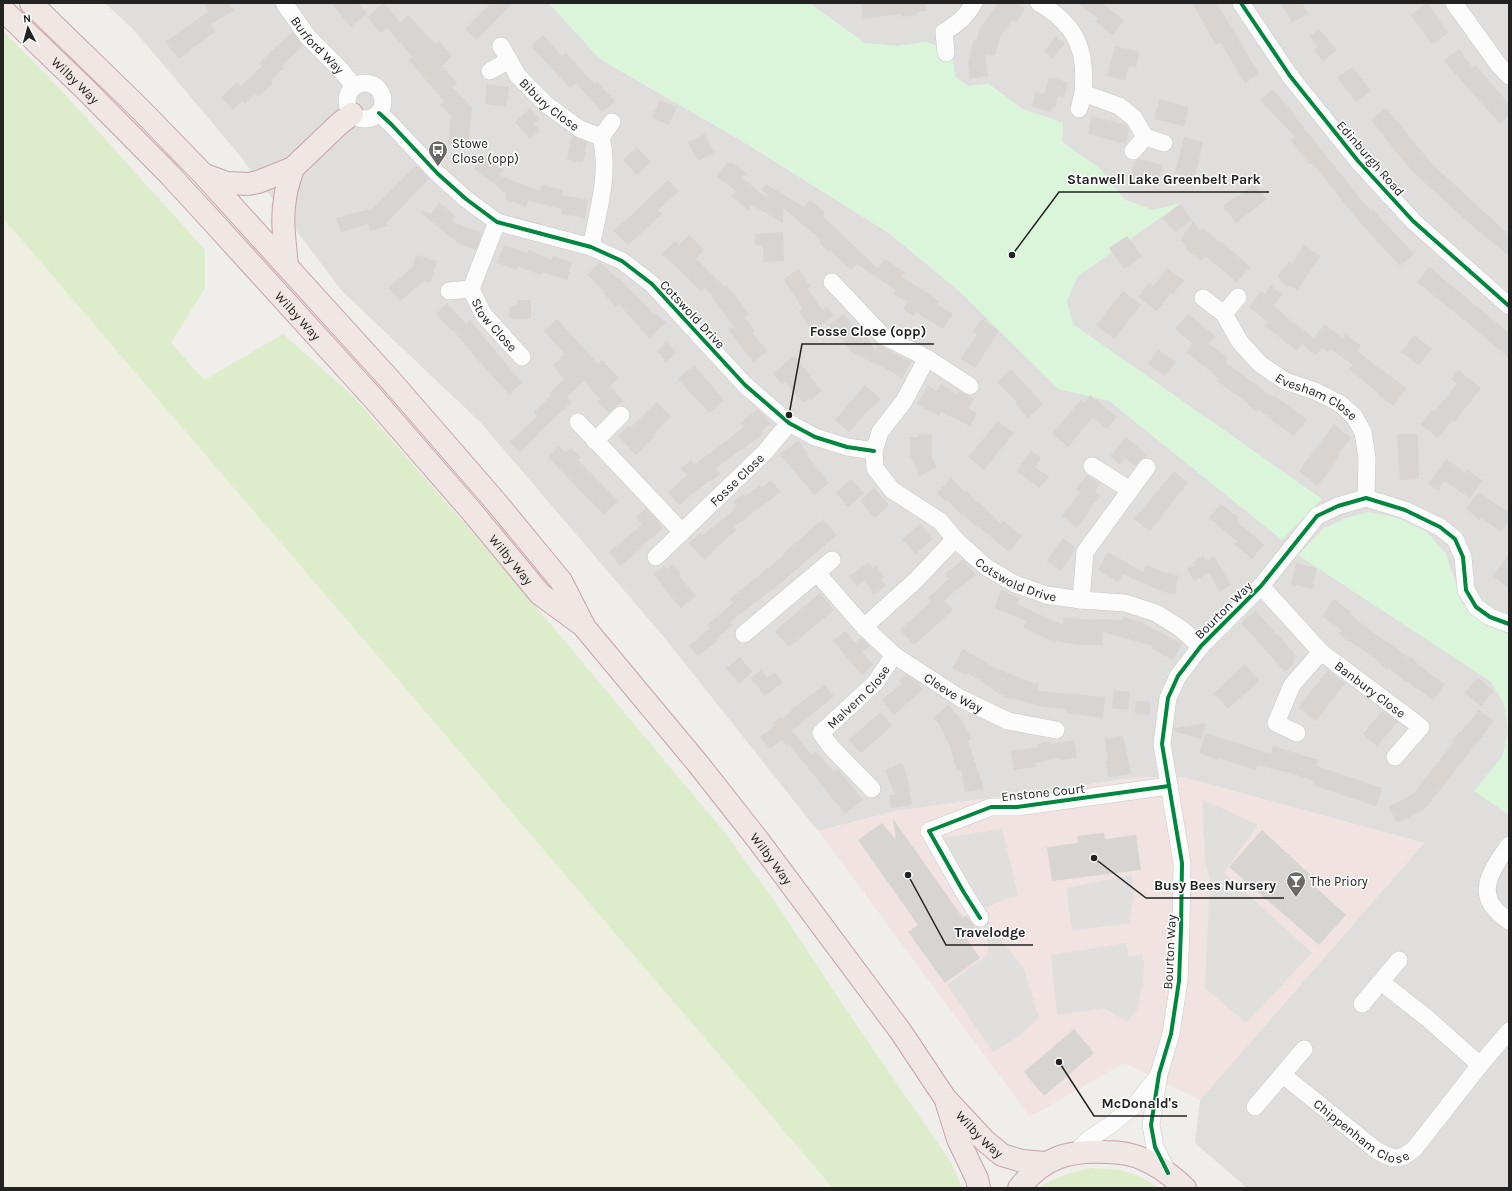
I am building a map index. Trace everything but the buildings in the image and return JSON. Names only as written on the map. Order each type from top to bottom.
[{"type":"highway","name":"Wilby Way","points":[[31,3],[135,104],[204,175],[391,381],[496,502],[561,580],[585,628]]},
{"type":"highway","name":"Wilby Way","points":[[3,10],[97,101],[169,174],[225,234],[374,399],[473,513],[540,594],[585,628],[699,765],[758,840],[901,1032],[945,1098],[984,1140],[1002,1155],[1022,1161],[1044,1163]]},
{"type":"highway","points":[[204,175],[227,183],[248,184],[258,182],[293,168],[339,124],[352,114]]},
{"type":"highway","points":[[287,265],[283,209],[293,168]]},
{"type":"highway","name":"Wilby Way","points":[[945,1098],[958,1139],[977,1179],[979,1188]]},
{"type":"highway","points":[[1019,1188],[1027,1177],[1044,1163],[1060,1156],[1076,1152],[1119,1152],[1144,1159],[1168,1173],[1185,1188]]},
{"type":"street","name":"Burford Way","points":[[284,3],[308,37],[335,63],[354,86]]},
{"type":"street","points":[[946,53],[936,33],[956,25],[971,10],[974,3]]},
{"type":"street","points":[[1039,3],[1052,10],[1070,27],[1080,48],[1085,73],[1081,101],[1119,106],[1134,118],[1145,137],[1164,143]]},
{"type":"street","name":"Edinburgh Road","points":[[1241,3],[1290,76],[1358,161],[1413,221],[1509,306]]},
{"type":"street","points":[[1454,3],[1498,64],[1509,76]]},
{"type":"street","name":"Bibury Close","points":[[490,71],[505,53],[518,76],[547,105],[580,129],[601,137]]},
{"type":"street","points":[[366,82],[379,88],[384,101],[379,113],[374,117],[362,119],[352,114],[346,102],[349,91],[354,86],[366,82]]},
{"type":"street","name":"Cotswold Drive","points":[[379,113],[438,174],[466,199],[497,222],[591,247],[622,261],[652,284],[745,385],[789,423],[816,438],[847,447],[874,451]]},
{"type":"street","points":[[591,247],[600,204],[604,168],[604,149],[601,137],[612,122]]},
{"type":"street","points":[[1133,151],[1145,137]]},
{"type":"street","name":"Stow Close","points":[[497,222],[471,289],[483,314],[522,357]]},
{"type":"street","points":[[832,282],[883,336],[927,358],[970,386]]},
{"type":"street","name":"Stow Close","points":[[449,291],[471,289]]},
{"type":"street","points":[[1224,314],[1238,297]]},
{"type":"street","name":"Evesham Close","points":[[1203,298],[1224,314],[1240,342],[1260,364],[1285,381],[1315,390],[1339,403],[1354,416],[1363,432],[1367,458],[1366,498]]},
{"type":"street","name":"Cotswold Drive","points":[[927,358],[904,401],[880,432],[874,451],[875,468],[892,490],[940,521],[955,539],[986,567],[1015,584],[1046,595],[1081,600],[1125,603],[1156,613],[1180,628],[1201,646]]},
{"type":"street","points":[[595,441],[621,415]]},
{"type":"street","points":[[578,422],[682,532]]},
{"type":"street","name":"Fosse Close","points":[[656,557],[765,452],[789,423]]},
{"type":"street","points":[[1092,466],[1130,490]]},
{"type":"street","points":[[1081,600],[1085,552],[1147,467]]},
{"type":"street","points":[[1366,498],[1405,510],[1440,527],[1455,539],[1464,557],[1466,590],[1476,606],[1490,617],[1509,624]]},
{"type":"street","name":"Bourton Way","points":[[1168,1173],[1155,1147],[1151,1125],[1159,1074],[1171,1034],[1176,1008],[1182,929],[1182,863],[1162,744],[1168,698],[1178,676],[1201,646],[1261,586],[1316,516],[1338,506],[1366,498]]},
{"type":"street","points":[[864,627],[916,580],[955,539]]},
{"type":"street","points":[[744,634],[832,560]]},
{"type":"street","name":"Cleeve Way","points":[[817,573],[864,627],[894,655],[960,698],[1008,721],[1056,730]]},
{"type":"street","name":"Banbury Close","points":[[1261,586],[1321,652],[1421,727],[1395,757]]},
{"type":"street","points":[[1297,733],[1276,723],[1292,685],[1321,652]]},
{"type":"street","name":"Malvern Close","points":[[872,789],[831,747],[820,733],[875,683],[894,655]]},
{"type":"street","name":"Enstone Court","points":[[980,918],[962,891],[929,831],[991,807],[1017,807],[1169,786]]},
{"type":"street","points":[[1509,845],[1492,870],[1487,886],[1489,899],[1495,909],[1509,921]]},
{"type":"street","points":[[1362,1004],[1399,960]]},
{"type":"street","points":[[1381,982],[1427,1018],[1480,1065]]},
{"type":"street","name":"Chippenham Close","points":[[1283,1075],[1376,1150],[1389,1157],[1398,1158],[1405,1156],[1415,1148],[1480,1065],[1509,1031]]},
{"type":"street","points":[[1255,1107],[1304,1049]]},
{"type":"street","name":"Bourton Way","points":[[1076,1152],[1089,1139],[1109,1126],[1134,1106],[1159,1074]]},
{"type":"shaded area","points":[[105,3],[549,3],[600,59],[742,141],[889,233],[958,290],[1180,204],[1153,210],[1125,200],[1100,169],[1062,142],[1063,123],[1022,109],[989,84],[968,86],[955,77],[953,60],[940,61],[936,46],[926,42],[898,46],[865,43],[809,3],[1509,3],[1509,1188],[1247,1188],[1195,1143],[1200,1100],[1424,843],[1182,777],[1141,777],[896,811],[818,831],[663,636],[481,423],[342,291],[237,152],[134,30]]},
{"type":"shaded area","points":[[1141,777],[1182,777],[1424,843],[1200,1100],[1124,1063],[1030,1117],[818,831],[896,811]]},
{"type":"shaded area","points":[[1202,799],[1258,825],[1224,873],[1312,953],[1246,1023],[1205,988],[1210,880],[1205,860]]},
{"type":"shaded area","points":[[1002,829],[1018,895],[982,909],[997,935],[1023,967],[1039,1018],[1021,1035],[993,1052],[947,985],[988,954],[987,933],[942,838]]},
{"type":"shaded area","points":[[1132,875],[1134,895],[1129,923],[1072,931],[1066,888]]},
{"type":"shaded area","points":[[1125,943],[1129,956],[1142,955],[1144,963],[1143,981],[1138,1008],[1127,1022],[1104,1008],[1057,1015],[1051,955]]},
{"type":"green space","points":[[549,3],[809,3],[865,43],[898,46],[926,42],[936,46],[940,61],[953,60],[955,78],[968,86],[989,84],[1022,109],[1063,123],[1062,142],[1100,169],[1125,200],[1153,210],[1181,203],[1077,277],[1067,301],[1073,324],[1322,499],[1282,540],[1109,401],[1058,389],[958,290],[889,233],[742,141],[600,59]]},
{"type":"green space","points":[[3,31],[62,91],[205,250],[205,288],[171,343],[204,380],[283,334],[353,396],[507,572],[726,834],[778,906],[849,1014],[952,1164],[962,1188],[833,1188],[3,218]]},
{"type":"green space","points":[[3,218],[415,700],[833,1188],[3,1188]]},
{"type":"green space","points":[[1368,512],[1398,518],[1427,532],[1446,554],[1462,602],[1476,617],[1509,630],[1509,815],[1474,791],[1502,757],[1508,731],[1504,704],[1491,682],[1298,555],[1323,529],[1346,518]]},
{"type":"green space","points":[[1091,1168],[1119,1170],[1134,1174],[1159,1188],[1040,1188],[1058,1177]]},
{"type":"cycle path","points":[[1241,3],[1290,76],[1358,161],[1413,221],[1509,306]]},
{"type":"cycle path","points":[[379,113],[438,174],[466,199],[497,222],[591,247],[622,261],[652,284],[745,385],[789,423],[815,437],[847,447],[874,451]]},
{"type":"cycle path","points":[[1168,1173],[1155,1147],[1151,1125],[1159,1074],[1171,1034],[1179,981],[1182,863],[1162,744],[1168,698],[1178,676],[1201,646],[1261,586],[1317,516],[1338,506],[1366,498],[1405,510],[1440,527],[1455,539],[1463,557],[1466,590],[1476,607],[1490,617],[1509,624]]},
{"type":"cycle path","points":[[980,918],[929,831],[991,807],[1017,807],[1169,786]]},
{"type":"place","name":"Stowe Close (opp)","points":[[438,167]]},
{"type":"place","name":"Stanwell Lake Greenbelt Park","points":[[1012,255]]},
{"type":"place","name":"Fosse Close (opp)","points":[[789,415]]},
{"type":"place","name":"Busy Bees Nursery","points":[[1094,858]]},
{"type":"place","name":"Travelodge","points":[[908,875]]},
{"type":"place","name":"The Priory","points":[[1296,898]]},
{"type":"place","name":"McDonald's","points":[[1059,1062]]}]
